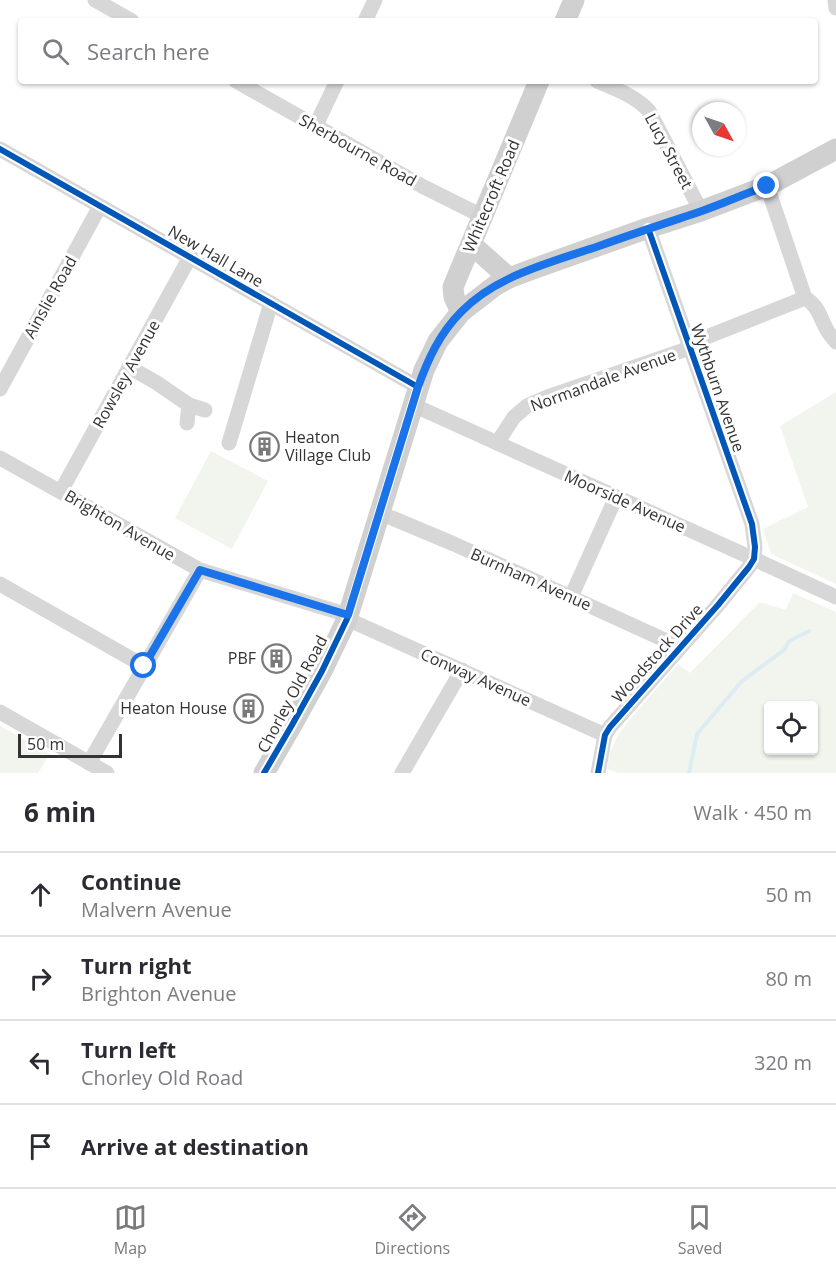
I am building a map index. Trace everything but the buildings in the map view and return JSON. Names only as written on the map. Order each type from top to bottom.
[{"type":"main road","points":[[566,18],[574,0]]},
{"type":"main road","name":"Whitecroft Road","points":[[461,312],[454,297],[453,287],[538,84]]},
{"type":"main road","name":"Chorley Old Road","points":[[264,773],[322,671],[347,617],[427,363],[447,329],[461,312],[487,291],[509,278],[648,228],[701,212],[767,186],[836,149]]},
{"type":"main road","points":[[471,244],[509,278]]},
{"type":"street","points":[[95,0],[127,18]]},
{"type":"street","points":[[366,18],[375,0]]},
{"type":"street","points":[[835,0],[836,8]]},
{"type":"street","name":"Sherbourne Road","points":[[241,84],[422,186],[483,216]]},
{"type":"street","points":[[315,127],[336,84]]},
{"type":"street","name":"Lucy Street","points":[[604,84],[632,97],[649,111],[701,212]]},
{"type":"street","name":"New Hall Lane","points":[[0,149],[271,303],[415,396]]},
{"type":"street","points":[[767,186],[805,298],[816,307],[836,342]]},
{"type":"street","name":"Ainslie Road","points":[[0,389],[100,206]]},
{"type":"street","name":"Wythburn Avenue","points":[[648,228],[752,525],[755,540],[754,559]]},
{"type":"street","name":"Rowsley Avenue","points":[[61,491],[190,257]]},
{"type":"street","name":"Normandale Avenue","points":[[497,443],[514,417],[527,406],[689,346],[805,298]]},
{"type":"street","points":[[229,443],[271,303]]},
{"type":"street","points":[[129,367],[189,405],[205,410]]},
{"type":"street","name":"Moorside Avenue","points":[[415,396],[497,443],[836,597]]},
{"type":"street","points":[[187,423],[189,405]]},
{"type":"street","name":"Brighton Avenue","points":[[0,458],[200,570],[347,617]]},
{"type":"street","points":[[572,597],[616,497]]},
{"type":"street","name":"Burnham Avenue","points":[[380,514],[444,540],[680,647]]},
{"type":"street","name":"Woodstock Drive","points":[[598,773],[606,735],[610,727],[718,605],[754,559]]},
{"type":"street","points":[[89,763],[200,570]]},
{"type":"street","points":[[0,584],[144,666]]},
{"type":"street","name":"Conway Avenue","points":[[347,617],[606,735]]},
{"type":"street","points":[[402,773],[462,670]]},
{"type":"street","points":[[0,712],[107,773]]},
{"type":"shaded area","points":[[836,392],[836,584],[771,554],[763,529],[808,507],[780,426]]},
{"type":"shaded area","points":[[211,451],[268,481],[232,549],[175,518]]},
{"type":"shaded area","points":[[793,593],[836,612],[836,773],[618,773],[607,769],[610,752],[617,737],[678,664],[690,673],[760,602],[786,610]]},
{"type":"shaded area","points":[[0,726],[50,754],[38,773],[0,773]]},
{"type":"waterway","points":[[689,773],[697,734],[742,681],[784,650],[789,641],[809,631]]},
{"type":"cycle path","points":[[0,149],[418,387],[347,619],[322,671],[264,773]]},
{"type":"cycle path","points":[[598,773],[605,735],[610,727],[718,605],[754,559],[752,524],[648,228]]},
{"type":"place","name":"Heaton Village Club","points":[[264,446]]},
{"type":"place","name":"PBF","points":[[277,658]]},
{"type":"place","name":"Heaton House","points":[[248,708]]},
{"type":"route","points":[[144,666],[200,570],[348,615],[427,363],[438,341],[461,312],[487,291],[509,278],[532,269],[701,212],[767,186]]}]
